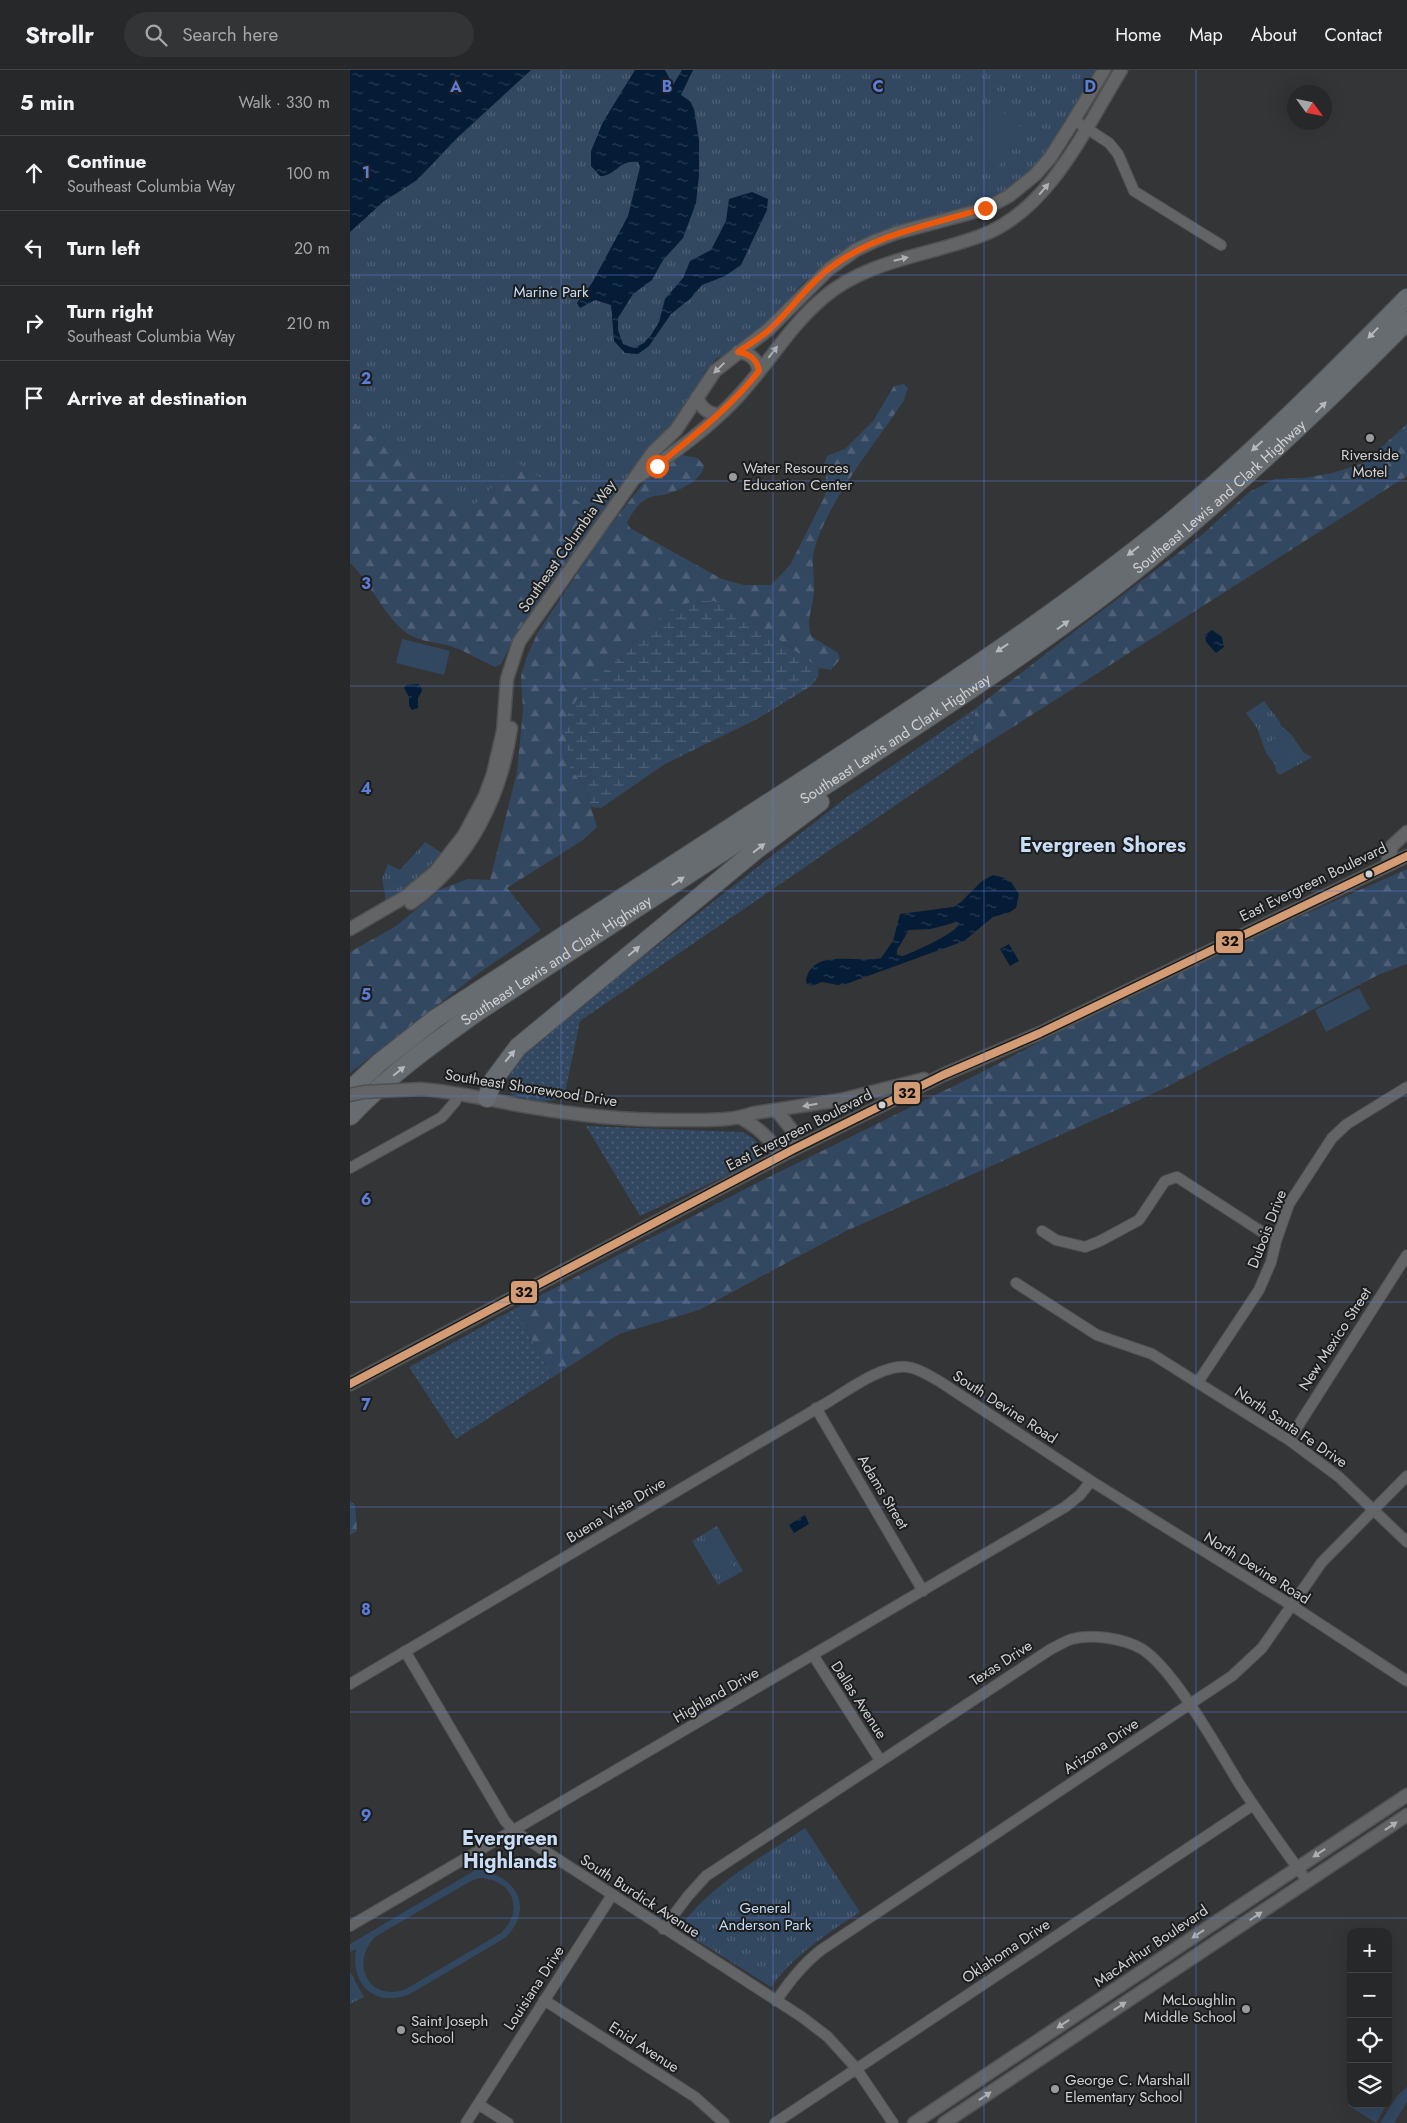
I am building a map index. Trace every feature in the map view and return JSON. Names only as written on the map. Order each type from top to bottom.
[{"type":"highway","name":"Southeast Lewis and Clark Highway","points":[[350,1090],[379,1063],[435,1019],[916,706],[1063,605],[1169,523],[1227,473],[1285,420],[1407,298]]},
{"type":"highway","name":"Southeast Lewis and Clark Highway","points":[[350,1116],[392,1076],[426,1048],[477,1012],[936,712],[1068,621],[1184,530],[1298,430],[1407,321]]},
{"type":"highway","points":[[487,1098],[492,1082],[502,1065],[538,1029],[756,850],[936,712]]},
{"type":"street","name":"Southeast Columbia Way","points":[[350,930],[388,909],[412,892],[436,871],[464,835],[485,796],[493,774],[503,731],[507,679],[516,648],[653,452],[676,430],[715,371],[769,329],[829,269],[856,250],[896,233],[985,208],[1009,196],[1035,175],[1050,158],[1104,70]]},
{"type":"street","name":"Southeast Columbia Way","points":[[635,479],[657,466],[719,415],[740,394],[797,322],[824,297],[870,269],[981,236],[1005,224],[1033,202],[1047,187],[1121,70]]},
{"type":"street","points":[[1074,120],[1109,143],[1118,154],[1134,191],[1222,245]]},
{"type":"street","points":[[738,352],[752,356],[758,364],[759,371]]},
{"type":"street","points":[[697,397],[703,408],[719,415]]},
{"type":"street","name":"Southeast Columbia Way","points":[[350,939],[395,914],[428,890],[444,875],[474,836],[493,800],[502,772],[512,726],[516,674],[527,632]]},
{"type":"street","points":[[1387,864],[1388,852],[1407,832]]},
{"type":"street","name":"East Evergreen Boulevard","points":[[350,1384],[786,1153],[943,1075],[1040,1032],[1407,856]]},
{"type":"street","name":"Southeast Shorewood Drive","points":[[350,1095],[372,1091],[421,1089],[487,1098],[528,1107],[612,1118],[665,1120],[741,1118],[754,1113],[840,1100],[943,1075]]},
{"type":"street","name":"Dubois Drive","points":[[1198,1382],[1259,1290],[1271,1262],[1289,1204],[1332,1138],[1347,1124],[1407,1087]]},
{"type":"street","points":[[350,1168],[442,1117],[455,1102],[459,1094]]},
{"type":"street","points":[[741,1118],[756,1126],[786,1153],[792,1130],[777,1111]]},
{"type":"street","points":[[1042,1231],[1056,1240],[1085,1247],[1139,1220],[1165,1181],[1177,1177],[1276,1241]]},
{"type":"street","name":"New Mexico Street","points":[[1289,1440],[1407,1255]]},
{"type":"street","name":"North Santa Fe Drive","points":[[1016,1283],[1097,1334],[1152,1354],[1289,1440],[1323,1463],[1407,1542]]},
{"type":"street","name":"Buena Vista Drive","points":[[350,1684],[816,1408],[882,1372],[899,1367]]},
{"type":"street","name":"South Devine Road","points":[[899,1367],[920,1371],[939,1382],[1091,1481]]},
{"type":"street","name":"Adams Street","points":[[816,1408],[923,1591]]},
{"type":"street","name":"Arizona Drive","points":[[776,2001],[800,1968],[821,1950],[1232,1676],[1262,1648],[1322,1562],[1407,1476]]},
{"type":"street","name":"Highland Drive","points":[[350,1926],[1065,1507],[1080,1495],[1091,1481]]},
{"type":"street","name":"North Devine Road","points":[[1091,1481],[1291,1605],[1407,1681]]},
{"type":"street","name":"Texas Drive","points":[[663,1928],[706,1876],[1051,1649],[1072,1640],[1095,1636],[1123,1642],[1142,1649],[1162,1666],[1190,1705],[1253,1804],[1308,1882]]},
{"type":"street","name":"South Burdick Avenue","points":[[405,1652],[505,1821],[514,1831],[776,2001],[828,2037],[856,2068],[893,2123]]},
{"type":"street","name":"Dallas Avenue","points":[[813,1655],[880,1760]]},
{"type":"street","name":"MacArthur Boulevard","points":[[914,2123],[1407,1795]]},
{"type":"street","name":"Oklahoma Drive","points":[[775,2123],[1253,1804]]},
{"type":"street","points":[[944,2123],[1407,1815]]},
{"type":"street","name":"Louisiana Drive","points":[[466,2123],[612,1895]]},
{"type":"street","name":"Enid Avenue","points":[[544,2000],[695,2097],[724,2123]]},
{"type":"street","points":[[478,2104],[508,2123]]},
{"type":"green space","name":"Marine Park","points":[[531,70],[1097,70],[1041,159],[1009,191],[981,205],[823,267],[803,283],[765,327],[729,353],[717,358],[704,372],[701,383],[679,421],[653,447],[599,515],[516,462],[469,511],[350,420],[350,232],[384,201],[401,191],[430,167],[458,137]]},
{"type":"green space","points":[[994,105],[1023,129],[1023,134],[996,169],[980,155],[975,147],[974,138],[978,121]]},
{"type":"green space","points":[[350,271],[736,325],[653,447],[599,515],[576,553],[516,634],[501,664],[495,667],[459,649],[421,640],[403,630],[388,614],[364,579],[350,563]]},
{"type":"green space","points":[[904,384],[908,388],[904,400],[841,492],[821,530],[814,550],[814,592],[809,618],[811,636],[838,653],[840,659],[831,670],[819,668],[741,613],[713,601],[642,633],[624,655],[584,687],[571,770],[584,785],[597,827],[583,840],[507,888],[541,930],[479,973],[350,1073],[350,952],[396,926],[441,889],[468,879],[490,880],[517,772],[523,710],[521,676],[527,656],[538,632],[603,535],[651,473],[681,455],[698,458],[704,466],[698,477],[688,485],[643,501],[627,522],[630,528],[722,579],[744,585],[771,585],[790,565],[825,496],[826,473],[824,464],[827,456],[845,449],[873,421],[894,386]]},
{"type":"green space","points":[[1407,424],[1407,476],[975,751],[972,731],[976,708],[1202,535],[1249,492],[1275,479],[1304,478],[1332,473],[1364,463]]},
{"type":"green space","points":[[693,601],[713,601],[741,613],[819,668],[818,677],[811,686],[757,719],[665,764],[601,808],[591,807],[584,785],[571,770],[563,723],[584,687],[624,655],[642,633],[670,610]]},
{"type":"green space","points":[[402,639],[450,651],[444,675],[396,663]]},
{"type":"green space","points":[[1264,701],[1281,726],[1291,734],[1304,753],[1312,757],[1280,775],[1276,772],[1275,765],[1266,753],[1257,728],[1246,713]]},
{"type":"green space","points":[[976,708],[972,731],[975,751],[580,1021],[565,1093],[553,1100],[539,1101],[511,1093],[508,1084],[516,1061],[571,1013],[847,797]]},
{"type":"green space","points":[[1283,733],[1294,750],[1281,759],[1270,742]]},
{"type":"green space","points":[[425,842],[442,853],[417,879],[386,901],[382,879],[388,864],[400,870]]},
{"type":"green space","points":[[1407,869],[1407,964],[1380,974],[1161,1090],[844,1232],[699,1310],[619,1334],[553,1377],[514,1309],[745,1189],[982,1072],[1170,974]]},
{"type":"green space","points":[[1359,988],[1370,1009],[1326,1032],[1315,1010]]},
{"type":"green space","points":[[586,1126],[741,1132],[755,1140],[761,1152],[756,1162],[640,1216]]},
{"type":"green space","points":[[514,1309],[553,1377],[456,1439],[409,1367]]},
{"type":"green space","points":[[350,1501],[355,1505],[357,1531],[350,1535]]},
{"type":"green space","points":[[717,1526],[743,1571],[718,1585],[692,1541]]},
{"type":"green space","points":[[711,1535],[713,1539],[717,1538],[733,1566],[719,1573],[703,1545],[706,1543],[704,1539]]},
{"type":"green space","name":"General Anderson Park","points":[[805,1828],[860,1912],[790,1964],[771,1987],[679,1929],[706,1898],[721,1885]]},
{"type":"green space","points":[[494,1859],[498,1865],[487,1872],[499,1876],[508,1883],[515,1890],[519,1899],[520,1909],[518,1918],[505,1938],[410,1994],[398,1998],[376,1996],[368,1991],[361,1983],[357,1974],[355,1962],[356,1949],[350,1952],[350,1944]],"holes":[[[479,1878],[491,1880],[507,1890],[512,1897],[514,1906],[508,1924],[501,1933],[406,1989],[393,1992],[373,1986],[367,1978],[364,1969],[364,1958],[368,1947],[375,1937],[469,1882]]]},
{"type":"green space","points":[[350,1972],[364,1997],[350,2004]]},
{"type":"green space","points":[[1407,2087],[1407,2102],[1394,2123],[1380,2123],[1389,2108],[1392,2108],[1392,2104],[1397,2096]]},
{"type":"green space","points":[[1352,2108],[1385,2108],[1376,2123]]},
{"type":"water","points":[[350,70],[531,70],[458,137],[417,180],[384,201],[350,232]]},
{"type":"water","points":[[635,70],[665,70],[673,85],[682,70],[693,70],[681,95],[690,101],[694,109],[699,140],[699,175],[696,203],[683,238],[663,260],[652,280],[633,294],[618,318],[618,330],[623,344],[634,348],[644,343],[651,335],[659,322],[665,299],[683,278],[690,261],[711,250],[726,221],[729,199],[752,192],[768,199],[767,210],[741,265],[725,276],[702,285],[690,299],[671,314],[649,346],[638,354],[625,353],[614,341],[611,305],[595,300],[580,308],[577,303],[592,283],[628,216],[640,167],[638,162],[626,163],[610,173],[600,176],[591,166],[591,151],[603,122]]},
{"type":"water","points":[[1212,630],[1222,637],[1224,647],[1216,653],[1206,642],[1205,635]]},
{"type":"water","points":[[418,684],[421,686],[422,691],[418,698],[418,708],[412,710],[409,706],[409,697],[404,688],[406,685]]},
{"type":"water","points":[[993,875],[1005,878],[1011,882],[1019,894],[1016,908],[1010,912],[993,917],[964,941],[846,984],[838,985],[822,982],[812,986],[807,984],[806,980],[810,970],[817,963],[837,959],[881,958],[893,941],[900,914],[953,907],[961,902],[982,881]],"holes":[[[957,922],[959,924],[950,933],[934,942],[903,956],[897,955],[897,950],[909,930],[931,929]]]},
{"type":"water","points":[[1009,944],[1019,961],[1010,966],[1000,949]]},
{"type":"water","points":[[805,1515],[809,1524],[794,1533],[789,1525]]},
{"type":"transit line","name":"32","points":[[350,1384],[792,1150],[943,1075],[1040,1033],[1407,856]]},
{"type":"place","name":"Riverside Motel","points":[[1370,438]]},
{"type":"place","name":"Water Resources Education Center","points":[[733,477]]},
{"type":"place","name":"McLoughlin Middle School","points":[[1246,2009]]},
{"type":"place","name":"Saint Joseph School","points":[[401,2030]]},
{"type":"place","name":"George C. Marshall Elementary School","points":[[1055,2089]]},
{"type":"district","name":"Evergreen Shores","points":[[1103,845]]},
{"type":"district","name":"Evergreen Highlands","points":[[510,1850]]},
{"type":"route","points":[[657,466],[725,409],[740,394],[759,371],[758,364],[752,356],[738,352],[769,329],[829,269],[856,250],[875,241],[896,233],[956,218],[985,208]]}]
